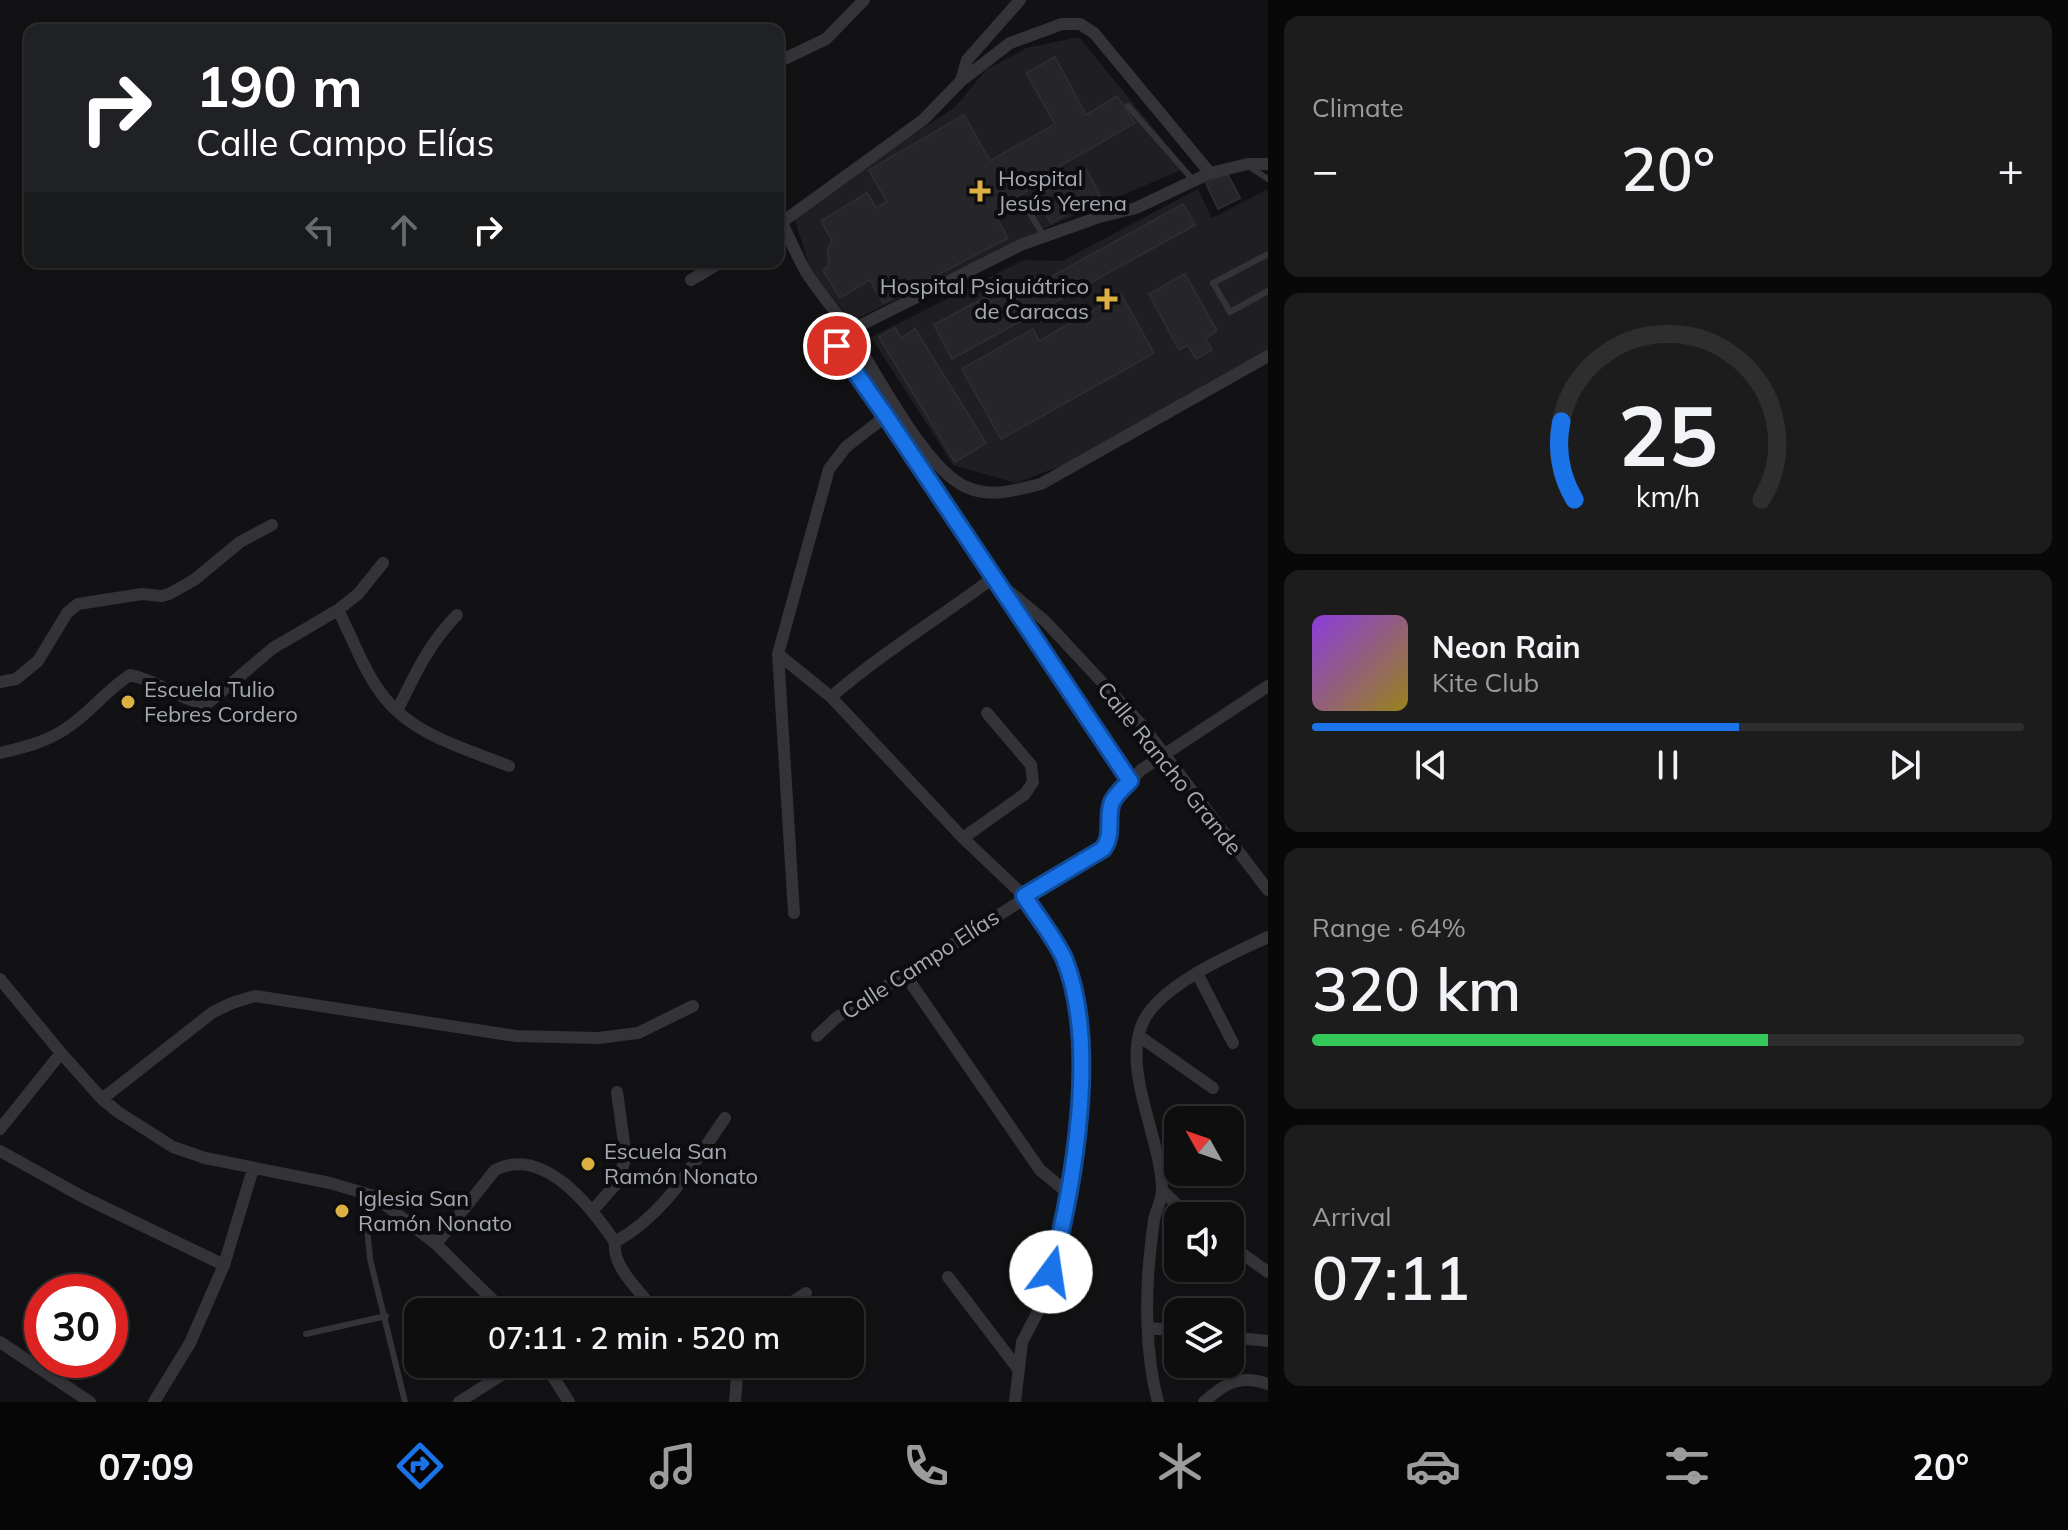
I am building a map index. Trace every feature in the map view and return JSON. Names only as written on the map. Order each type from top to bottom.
[{"type":"street","points":[[784,60],[826,39],[864,0]]},
{"type":"street","points":[[961,81],[967,60],[1020,0]]},
{"type":"street","points":[[784,221],[923,120],[961,81],[1010,43],[1062,24],[1080,24],[1094,33],[1210,173]]},
{"type":"street","points":[[849,331],[1023,244],[1099,217],[1136,208],[1210,173],[1248,164],[1268,164]]},
{"type":"street","points":[[784,231],[806,271],[849,331],[910,429],[932,457],[962,485],[983,493],[1003,493],[1041,484],[1268,356]]},
{"type":"street","points":[[691,280],[711,268]]},
{"type":"street","name":"Calle Rancho Grande","points":[[837,346],[993,578],[1045,621],[1141,724],[1268,890]]},
{"type":"street","points":[[794,913],[778,654],[829,469],[846,447],[886,416]]},
{"type":"street","points":[[0,682],[16,679],[38,661],[67,613],[78,604],[142,594],[169,594],[194,580],[240,542],[272,525]]},
{"type":"street","points":[[0,753],[39,744],[72,725],[111,687],[130,675],[148,678],[177,694],[207,704],[273,648],[338,610],[358,594],[383,563]]},
{"type":"street","points":[[831,697],[872,661],[923,630],[993,578],[1130,781]]},
{"type":"street","points":[[338,610],[381,693],[397,711],[421,731],[509,766]]},
{"type":"street","points":[[397,711],[423,658],[442,630],[457,615]]},
{"type":"street","points":[[778,654],[831,697],[963,838],[1024,896],[1063,957],[1082,1038],[1078,1131],[1059,1242],[1043,1302],[1022,1342],[1015,1402]]},
{"type":"street","name":"Calle Campo Elías","points":[[817,1036],[836,1018],[906,976],[1024,896],[1103,849],[1109,838],[1113,800],[1130,781],[1163,754],[1268,686]]},
{"type":"street","points":[[963,838],[1025,794],[1033,782],[1031,765],[987,713]]},
{"type":"street","points":[[1158,1402],[1149,1368],[1149,1257],[1154,1220],[1163,1191],[1140,1086],[1137,1062],[1139,1036],[1150,1011],[1179,984],[1268,937]]},
{"type":"street","points":[[1197,973],[1233,1043]]},
{"type":"street","points":[[906,976],[1040,1170],[1068,1193]]},
{"type":"street","points":[[0,979],[61,1053],[102,1099],[118,1112],[173,1147],[253,1169],[330,1183],[374,1196],[436,1244],[491,1298]]},
{"type":"street","points":[[102,1099],[213,1012],[255,996],[516,1036],[598,1038],[638,1033],[693,1006]]},
{"type":"street","points":[[1139,1036],[1213,1088]]},
{"type":"street","points":[[0,1129],[61,1053]]},
{"type":"street","points":[[593,1210],[617,1183],[626,1157],[617,1092]]},
{"type":"street","points":[[615,1242],[639,1228],[667,1201],[725,1118]]},
{"type":"street","points":[[0,1151],[83,1197],[224,1265]]},
{"type":"street","points":[[436,1244],[495,1170],[504,1165],[534,1167],[553,1175],[593,1210],[615,1242],[613,1252],[618,1263],[645,1298]]},
{"type":"street","points":[[154,1402],[190,1343],[224,1265],[253,1169]]},
{"type":"street","points":[[1163,1191],[1174,1202]]},
{"type":"street","points":[[1244,1255],[1268,1272]]},
{"type":"street","points":[[948,1277],[1019,1370]]},
{"type":"street","points":[[798,1298],[806,1293]]},
{"type":"street","points":[[1149,1328],[1164,1330]]},
{"type":"street","points":[[1244,1338],[1268,1341]]},
{"type":"street","points":[[0,1342],[90,1402]]},
{"type":"street","points":[[459,1402],[497,1378]]},
{"type":"street","points":[[554,1378],[569,1402]]},
{"type":"street","points":[[735,1402],[737,1378]]},
{"type":"street","points":[[1204,1402],[1222,1386],[1235,1380],[1253,1379],[1268,1384]]},
{"type":"lane","points":[[1128,106],[1193,180]]},
{"type":"lane","points":[[1248,164],[1268,179]]},
{"type":"lane","points":[[1023,201],[1044,237]]},
{"type":"lane","points":[[1268,254],[1213,283],[1230,312],[1268,291]]},
{"type":"lane","points":[[374,1196],[367,1243],[405,1402]]},
{"type":"lane","points":[[306,1334],[386,1316]]},
{"type":"shaded area","name":"Hospital Jesús Yerena","points":[[1079,37],[1186,168],[1050,226],[852,321],[811,271],[793,214],[955,107],[986,70],[1026,48]]},
{"type":"shaded area","name":"Hospital Psiquiátrico de Caracas","points":[[1198,189],[1212,218],[1268,189],[1268,351],[1087,456],[1016,483],[953,465],[871,337],[1024,260],[1062,261]]},
{"type":"building","points":[[1055,57],[1086,115],[1117,96],[1135,123],[1025,186],[1027,191],[1017,197],[1019,202],[995,215],[1008,238],[883,303],[870,280],[840,298],[823,270],[829,266],[828,249],[832,240],[821,221],[867,193],[876,208],[887,202],[869,170],[964,115],[990,161],[1055,124],[1026,73]]},
{"type":"building","points":[[1086,169],[1100,195],[1051,223],[1036,197]]},
{"type":"building","points":[[1227,173],[1240,198],[1218,209],[1206,183]]},
{"type":"building","points":[[1183,204],[1195,225],[952,359],[934,325],[987,296],[991,302],[1036,277],[1040,283]]},
{"type":"building","points":[[1185,274],[1217,331],[1205,338],[1212,350],[1196,359],[1188,345],[1179,350],[1149,294]]},
{"type":"building","points":[[1121,294],[1154,353],[1001,439],[962,369],[1033,329],[1039,341]]},
{"type":"building","points":[[895,328],[901,338],[915,329],[986,443],[955,462],[879,337]]},
{"type":"place","name":"Hospital Jesús Yerena","points":[[980,191]]},
{"type":"place","name":"Hospital Psiquiátrico de Caracas","points":[[1107,299]]},
{"type":"place","name":"Escuela Tulio Febres Cordero","points":[[128,702]]},
{"type":"place","name":"Escuela San Ramón Nonato","points":[[588,1164]]},
{"type":"place","name":"Iglesia San Ramón Nonato","points":[[342,1211]]},
{"type":"route","points":[[837,346],[1130,781],[1113,800],[1109,838],[1103,849],[1024,896],[1063,957],[1082,1038],[1078,1131],[1051,1272]]}]
